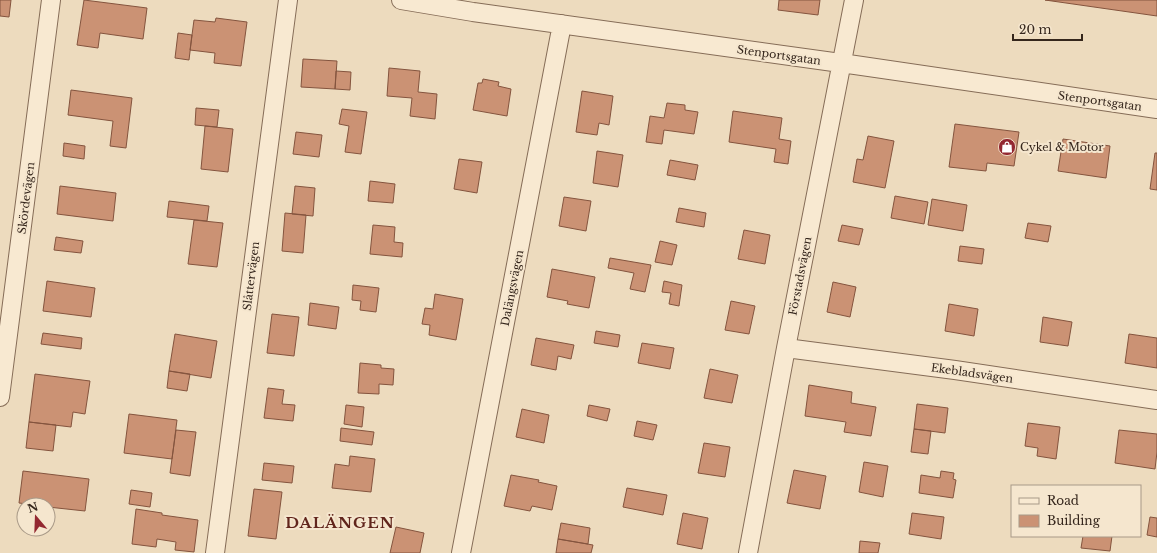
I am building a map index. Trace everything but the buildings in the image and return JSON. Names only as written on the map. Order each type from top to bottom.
[{"type":"street","name":"Skördevägen","points":[[0,397],[51,0]]},
{"type":"street","name":"Slåttervägen","points":[[215,553],[288,0]]},
{"type":"street","name":"Stenportsgatan","points":[[401,0],[473,12],[1157,109]]},
{"type":"street","name":"Förstadsvägen","points":[[748,553],[786,348],[854,0]]},
{"type":"street","name":"Dalängsvägen","points":[[461,553],[562,24]]},
{"type":"street","name":"Ekebladsvägen","points":[[786,348],[955,370],[1157,400]]},
{"type":"place","name":"Cykel & Motor","points":[[1007,147]]},
{"type":"district","name":"DALÄNGEN","points":[[340,523]]}]
